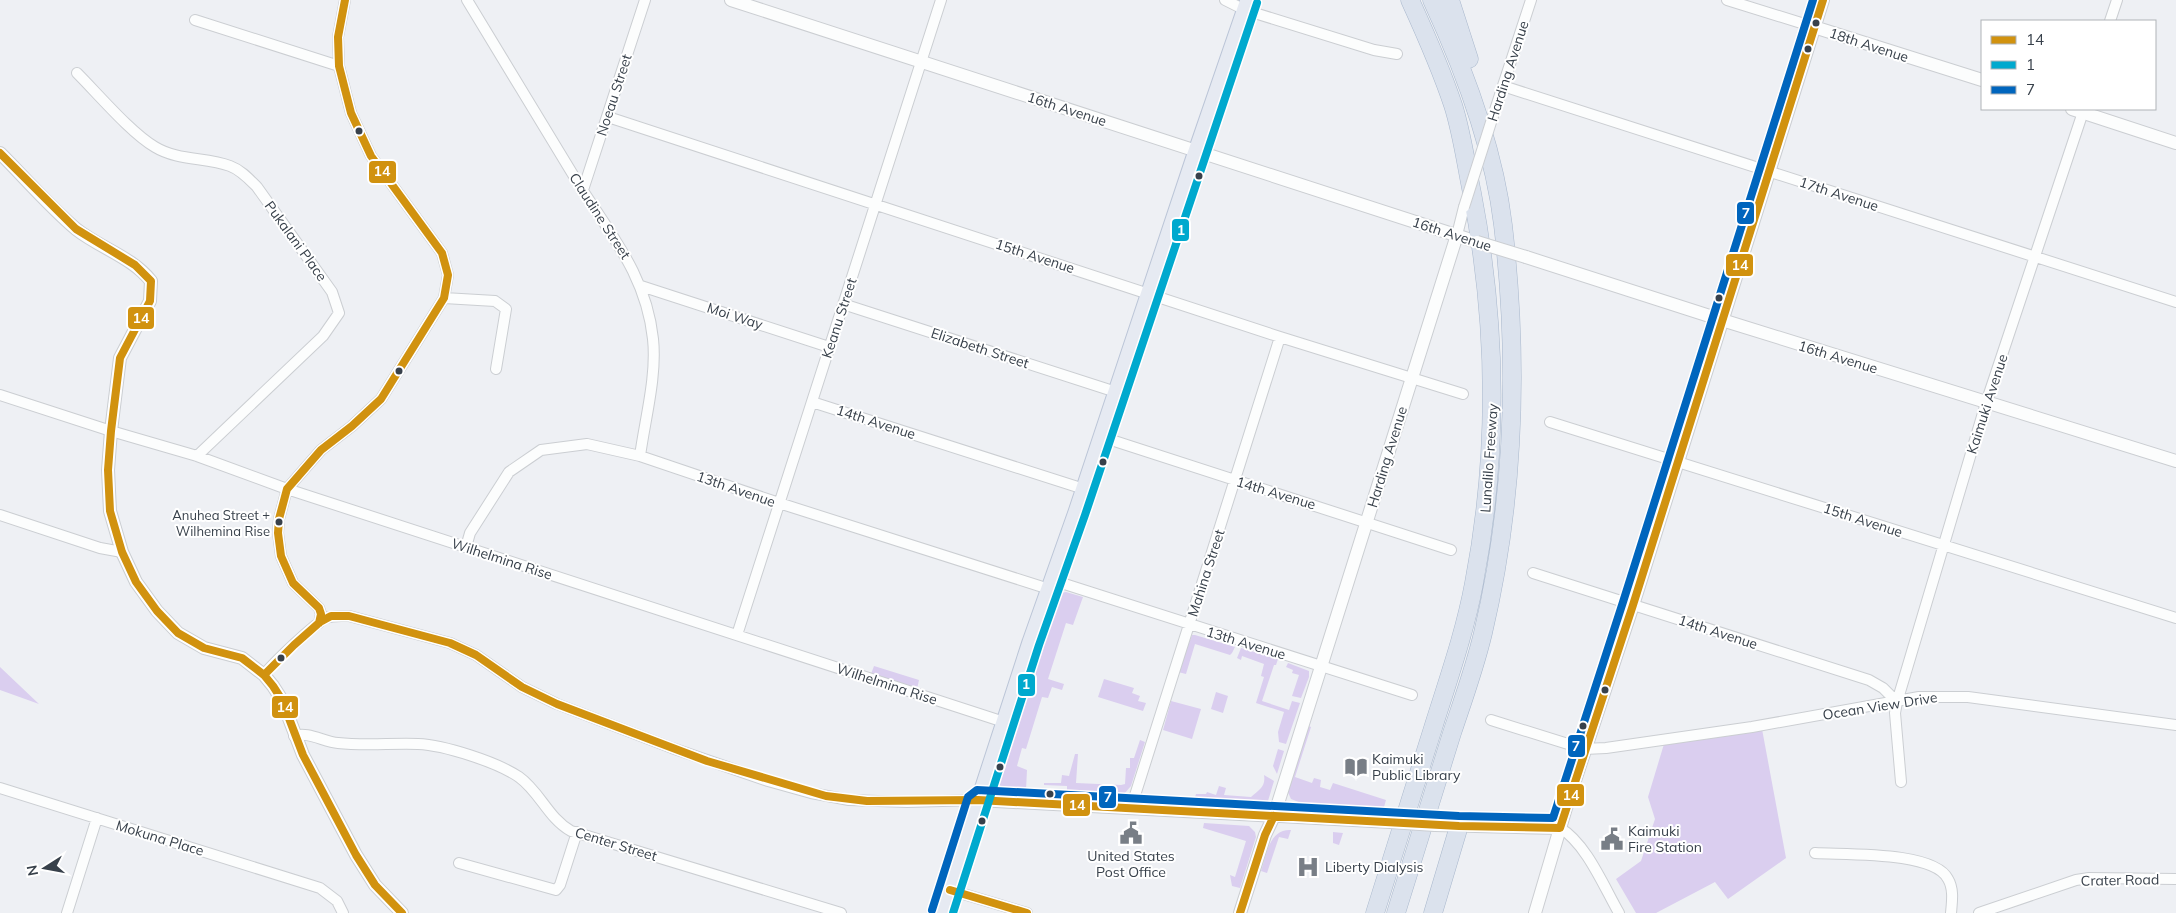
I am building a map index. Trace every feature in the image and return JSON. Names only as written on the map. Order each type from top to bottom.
[{"type":"highway","name":"Lunalilo Freeway","points":[[1375,913],[1451,671],[1467,613],[1484,522],[1491,462],[1492,350],[1479,228],[1453,108],[1434,53],[1410,0]]},
{"type":"highway","name":"Lunalilo Freeway","points":[[1396,913],[1483,634],[1506,512],[1511,444],[1513,375],[1503,224],[1490,161],[1472,101],[1452,45],[1432,0]]},
{"type":"highway","points":[[1450,0],[1469,58],[1483,113],[1495,170],[1503,224]]},
{"type":"highway","points":[[1432,913],[1459,826]]},
{"type":"main road","points":[[942,913],[1050,585],[1102,437],[1196,151],[1247,5]]},
{"type":"street","points":[[319,623],[321,611],[293,583],[282,556],[278,533],[279,519],[287,489],[321,450],[381,399],[444,298],[448,276],[442,253],[371,156],[351,113],[339,66],[338,37],[345,0]]},
{"type":"street","name":"Claudine Street","points":[[467,0],[633,268],[641,286],[651,326],[654,353],[640,456]]},
{"type":"street","name":"Noeau Street","points":[[583,190],[645,0]]},
{"type":"street","name":"16th Avenue","points":[[731,0],[1477,242],[2176,462]]},
{"type":"street","name":"Keanu Street","points":[[737,635],[940,0]]},
{"type":"street","points":[[1225,0],[1247,5],[1374,50],[1397,54]]},
{"type":"street","name":"Harding Avenue","points":[[1240,913],[1265,834],[1274,816],[1464,207],[1531,0]]},
{"type":"street","name":"18th Avenue","points":[[1726,0],[1981,80]]},
{"type":"street","points":[[1535,913],[1584,749],[1633,605],[1823,0]]},
{"type":"street","points":[[2110,20],[2117,0]]},
{"type":"street","points":[[195,20],[339,66]]},
{"type":"street","name":"Pukalani Place","points":[[77,73],[138,134],[156,147],[174,155],[230,166],[244,175],[257,187],[332,292],[339,313],[323,336],[197,456]]},
{"type":"street","name":"17th Avenue","points":[[1503,86],[2176,302]]},
{"type":"street","points":[[2079,110],[2176,143]]},
{"type":"street","name":"Kaimuki Avenue","points":[[1902,782],[1895,713],[1897,702],[1986,403],[2036,256],[2079,110]]},
{"type":"street","name":"15th Avenue","points":[[608,117],[876,203],[1280,337],[1463,394]]},
{"type":"street","points":[[0,153],[76,229],[140,268],[151,281],[150,300],[120,358],[108,470],[110,511],[122,552],[136,582],[157,611],[178,633],[204,648],[242,658],[264,675],[282,700],[294,736],[314,777],[367,873],[382,893],[402,913]]},
{"type":"street","name":"Moi Way","points":[[641,286],[829,347]]},
{"type":"street","points":[[444,298],[495,301],[506,309],[496,369]]},
{"type":"street","name":"Elizabeth Street","points":[[843,304],[1116,392]]},
{"type":"street","name":"Mahina Street","points":[[1131,808],[1280,337]]},
{"type":"street","name":"Wilhelmina Rise","points":[[0,395],[111,431],[197,456],[287,489],[1004,722]]},
{"type":"street","name":"14th Avenue","points":[[812,402],[1084,489]]},
{"type":"street","name":"15th Avenue","points":[[1550,422],[2176,618]]},
{"type":"street","name":"14th Avenue","points":[[1102,437],[1451,550]]},
{"type":"street","name":"13th Avenue","points":[[466,547],[470,533],[509,472],[541,450],[587,444],[640,456],[779,503],[1190,626],[1412,695]]},
{"type":"street","points":[[0,515],[100,548],[122,552]]},
{"type":"street","name":"14th Avenue","points":[[1533,573],[1869,680],[1883,688],[1897,702]]},
{"type":"street","points":[[313,602],[358,618],[450,642],[476,655],[522,687],[557,704],[689,755],[811,793],[848,800],[907,802],[978,800],[1435,825],[1560,828],[1574,838],[1580,846],[1619,913]]},
{"type":"street","points":[[264,675],[280,657],[325,619],[335,616],[358,618]]},
{"type":"street","name":"Ocean View Drive","points":[[1584,749],[1617,748],[1934,696],[1968,697],[2176,725]]},
{"type":"street","points":[[1491,720],[1584,749]]},
{"type":"street","name":"Center Street","points":[[294,736],[305,734],[325,741],[343,744],[420,744],[458,752],[503,768],[518,777],[530,788],[554,819],[565,828],[841,913]]},
{"type":"street","name":"Mokuna Place","points":[[0,788],[320,888],[337,901],[343,913]]},
{"type":"street","points":[[67,913],[97,818]]},
{"type":"street","points":[[459,863],[556,890],[560,885],[577,832]]},
{"type":"street","points":[[1815,853],[1909,859],[1932,865],[1942,870],[1951,886],[1951,913]]},
{"type":"street","name":"Crater Road","points":[[1979,913],[2076,880],[2090,878],[2176,879]]},
{"type":"street","points":[[950,890],[1027,913]]},
{"type":"shaded area","points":[[1066,592],[1083,597],[1073,625],[1066,623],[1048,679],[1064,684],[1062,690],[1052,687],[1048,698],[1042,697],[1026,749],[1022,748],[1017,766],[1027,770],[1026,790],[1005,789],[998,784],[997,774],[1055,598],[1060,593]]},
{"type":"shaded area","points":[[1192,635],[1235,647],[1230,655],[1195,644],[1186,674],[1178,672]]},
{"type":"shaded area","points":[[1241,648],[1278,659],[1276,665],[1274,665],[1262,701],[1289,710],[1292,701],[1300,703],[1286,744],[1279,742],[1278,732],[1284,712],[1256,703],[1264,677],[1261,676],[1264,664],[1242,656],[1241,660],[1237,658]]},
{"type":"shaded area","points":[[1288,663],[1309,671],[1309,677],[1301,698],[1292,696],[1299,675],[1292,673],[1293,670],[1286,667]]},
{"type":"shaded area","points":[[874,666],[919,680],[917,689],[871,674]]},
{"type":"shaded area","points":[[0,667],[39,704],[0,690]]},
{"type":"shaded area","points":[[1104,679],[1134,688],[1132,693],[1140,696],[1138,701],[1146,703],[1143,711],[1098,697]]},
{"type":"shaded area","points":[[1216,692],[1228,696],[1223,713],[1211,709]]},
{"type":"shaded area","points":[[1171,701],[1201,709],[1192,739],[1163,730]]},
{"type":"shaded area","points":[[1306,725],[1311,727],[1295,777],[1312,783],[1314,778],[1321,780],[1320,787],[1330,790],[1333,783],[1386,800],[1384,807],[1301,803],[1291,799],[1287,790]]},
{"type":"shaded area","points":[[1762,729],[1786,858],[1728,899],[1715,882],[1656,913],[1636,913],[1616,879],[1641,861],[1655,819],[1648,797],[1664,744]]},
{"type":"shaded area","points":[[1140,740],[1145,742],[1131,786],[1124,794],[1067,793],[1067,786],[1044,785],[1044,783],[1061,783],[1062,775],[1069,776],[1075,754],[1078,754],[1076,783],[1125,784],[1126,768],[1130,768],[1130,758],[1134,758]]},
{"type":"shaded area","points":[[1278,749],[1284,751],[1277,774],[1273,766]]},
{"type":"shaded area","points":[[1264,775],[1274,781],[1268,801],[1262,806],[1193,804],[1196,794],[1206,794],[1207,792],[1216,795],[1219,786],[1226,788],[1224,795],[1251,797],[1263,785]]},
{"type":"shaded area","points":[[1204,823],[1249,826],[1255,832],[1256,837],[1240,888],[1232,886],[1230,875],[1235,877],[1246,841],[1203,828]]},
{"type":"shaded area","points":[[1291,830],[1288,839],[1279,837],[1267,873],[1261,871],[1267,850],[1273,838],[1284,831]]},
{"type":"shaded area","points":[[1333,832],[1343,833],[1339,845],[1333,843]]},
{"type":"transit line","name":"14","points":[[319,623],[321,614],[319,608],[293,583],[281,556],[278,533],[279,519],[287,489],[321,450],[352,426],[381,399],[444,298],[448,275],[442,253],[371,156],[351,113],[339,66],[338,37],[345,0]]},
{"type":"transit line","name":"7","points":[[932,910],[968,797],[977,790],[1459,816],[1553,818],[1813,0]]},
{"type":"transit line","name":"14","points":[[264,675],[320,622],[331,616],[349,616],[450,643],[476,655],[522,687],[557,704],[707,761],[826,796],[867,801],[978,800],[1459,826],[1560,828],[1633,605],[1823,0]]},
{"type":"transit line","name":"1","points":[[953,913],[1039,645],[1085,515],[1257,3]]},
{"type":"transit line","name":"14","points":[[0,153],[76,229],[135,265],[151,281],[150,301],[120,358],[108,470],[110,511],[122,552],[136,582],[157,611],[178,633],[204,648],[242,658],[264,675],[273,686],[282,700],[303,755],[356,855],[375,885],[402,913]]},
{"type":"transit line","name":"14","points":[[1240,913],[1265,835],[1274,816]]},
{"type":"transit line","name":"14","points":[[950,890],[1027,913]]},
{"type":"place","name":"Anuhea Street + Wilhemina Rise","points":[[279,522]]},
{"type":"place","name":"Kaimuki Public Library","points":[[1356,767]]},
{"type":"place","name":"United States Post Office","points":[[1131,833]]},
{"type":"place","name":"Kaimuki Fire Station","points":[[1612,839]]},
{"type":"place","name":"Liberty Dialysis","points":[[1308,867]]}]
